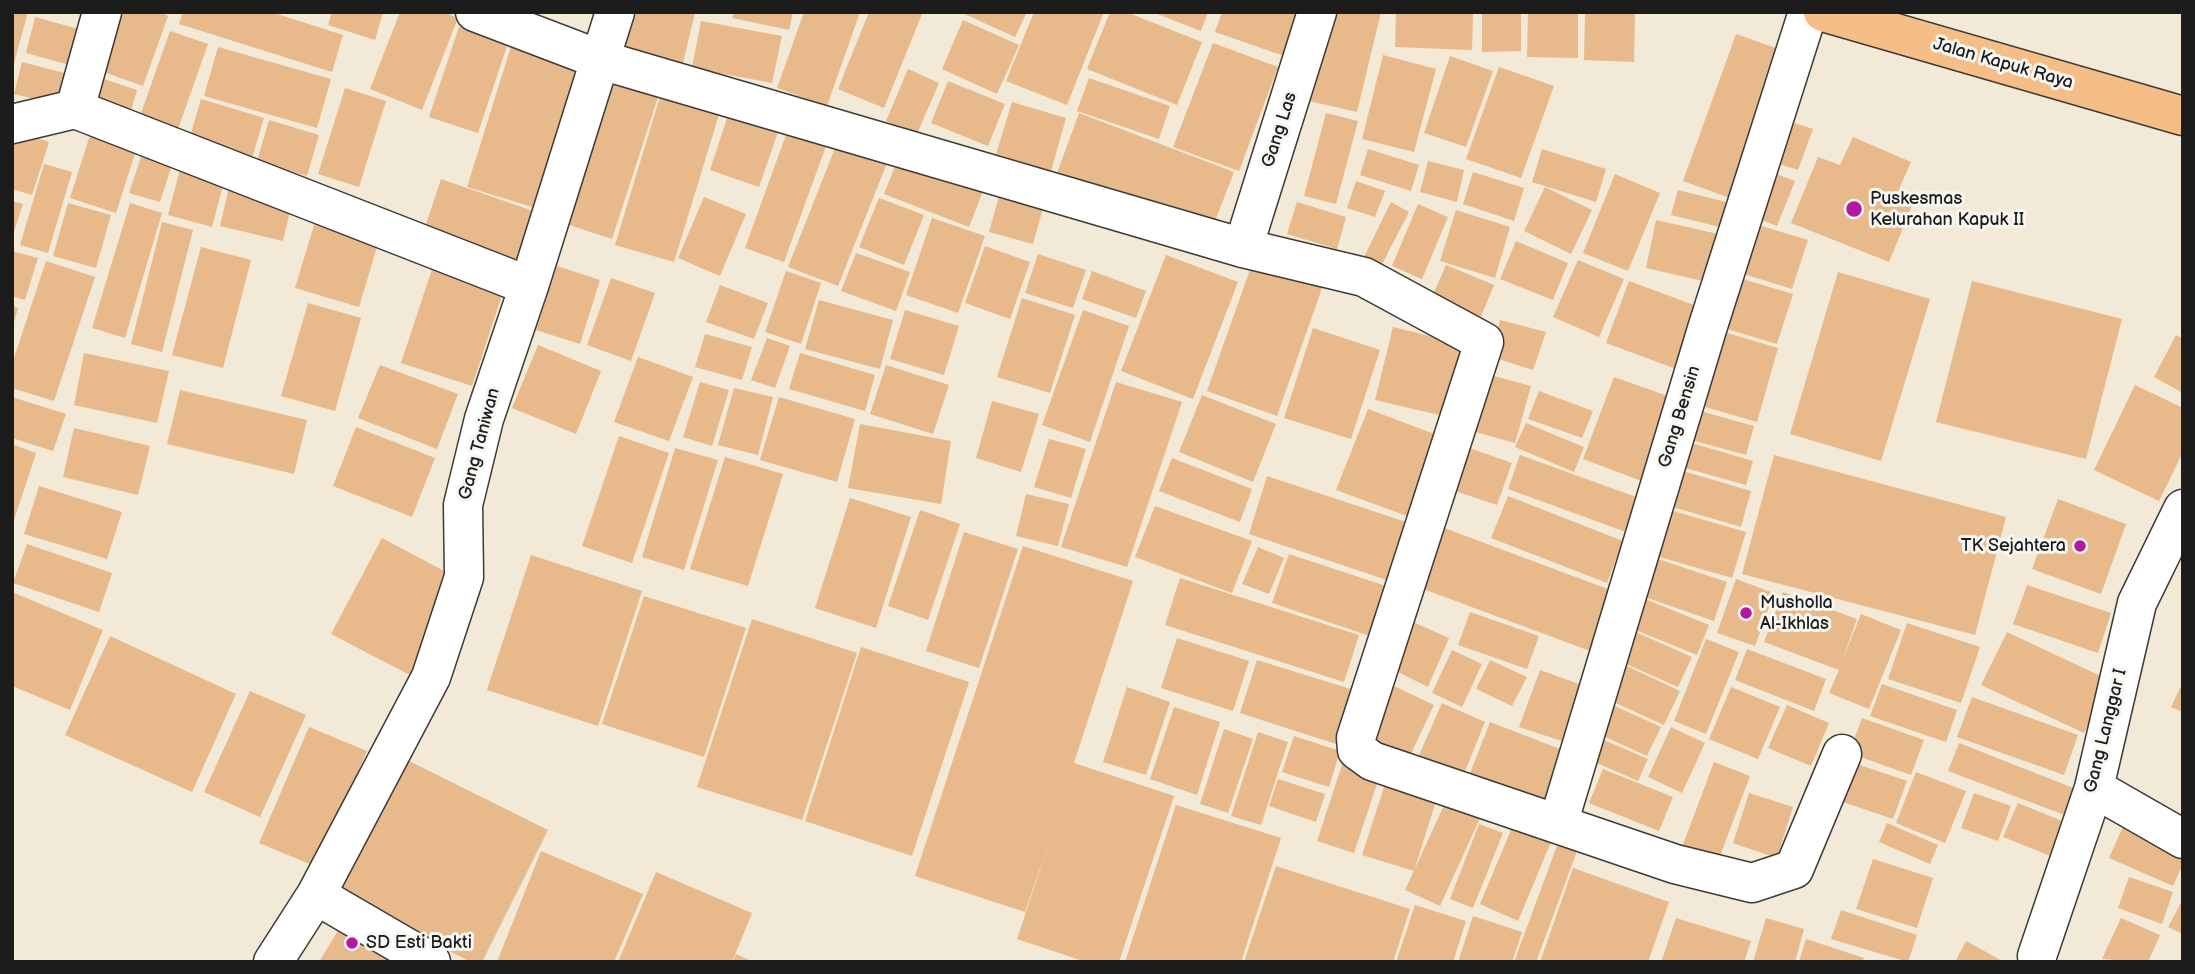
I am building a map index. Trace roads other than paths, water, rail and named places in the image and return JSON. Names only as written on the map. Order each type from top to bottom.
[{"type":"main road","name":"Jalan Kapuk Raya","points":[[1823,12],[2183,116]]},
{"type":"street","points":[[75,109],[102,12]]},
{"type":"street","points":[[475,12],[601,60],[1243,247],[1364,277],[1484,342],[1356,738],[1357,750],[1372,761],[1675,864],[1752,883],[1794,869],[1842,754]]},
{"type":"street","name":"Gang Taniwan","points":[[273,962],[316,895],[431,677],[464,577],[463,505],[481,432],[615,12]]},
{"type":"street","name":"Gang Las","points":[[1243,247],[1317,12]]},
{"type":"street","name":"Gang Bensin","points":[[1558,824],[1707,329],[1808,12]]},
{"type":"street","points":[[12,124],[75,109],[529,286]]},
{"type":"street","name":"Gang Langgar I","points":[[2037,956],[2094,788],[2137,603],[2183,509]]},
{"type":"street","points":[[2094,788],[2183,839]]},
{"type":"street","points":[[316,895],[431,962]]},
{"type":"place","name":"Puskesmas Kelurahan Kapuk II","points":[[1854,209]]},
{"type":"place","name":"TK Sejahtera","points":[[2080,546]]},
{"type":"place","name":"Musholla Al-Ikhlas","points":[[1746,613]]},
{"type":"place","name":"SD Esti Bakti","points":[[352,943]]}]
